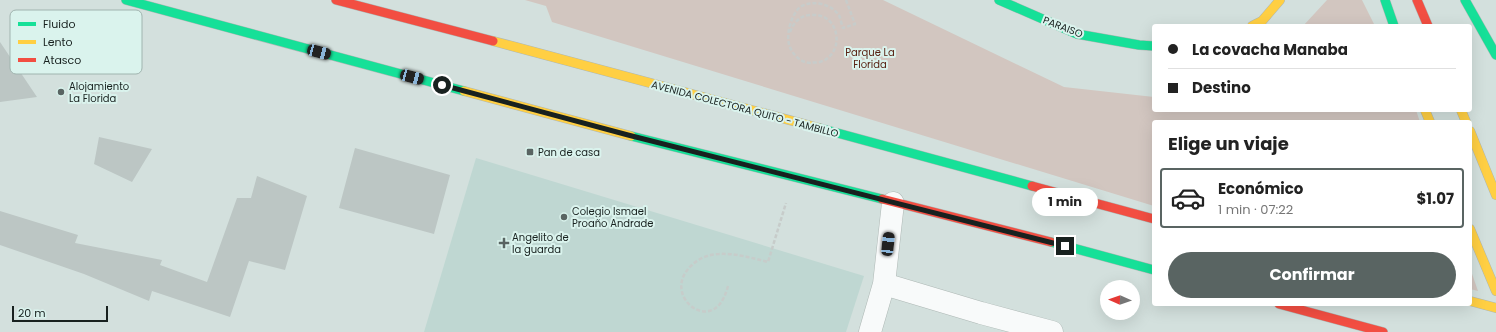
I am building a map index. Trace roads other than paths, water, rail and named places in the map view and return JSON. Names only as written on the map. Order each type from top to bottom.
[{"type":"main road","points":[[126,0],[628,135],[1035,238],[1152,269]]},
{"type":"main road","name":"AVENIDA COLECTORA QUITO - TAMBILLO","points":[[336,0],[663,86],[1152,218]]},
{"type":"main road","name":"PARAISO","points":[[999,0],[1077,34],[1152,46]]},
{"type":"main road","points":[[1256,24],[1262,21],[1280,0]]},
{"type":"main road","points":[[1385,0],[1393,24]]},
{"type":"main road","points":[[1417,0],[1427,24]]},
{"type":"main road","points":[[1465,0],[1496,55]]},
{"type":"main road","points":[[1472,136],[1496,195]]},
{"type":"main road","points":[[1472,234],[1496,291]]},
{"type":"main road","points":[[1472,302],[1496,308]]},
{"type":"main road","points":[[1286,306],[1383,332]]},
{"type":"street","points":[[870,332],[884,284],[893,203]]},
{"type":"street","points":[[884,284],[981,313],[1052,332]]},
{"type":"place","name":"Alojamiento La Florida","points":[[61,92]]},
{"type":"place","name":"Pan de casa","points":[[530,152]]},
{"type":"place","name":"Colegio Ismael Proaño Andrade","points":[[564,217]]},
{"type":"place","name":"Angelito de la guarda","points":[[504,243]]},
{"type":"park label","name":"Parque La Florida","points":[[870,58]]}]
